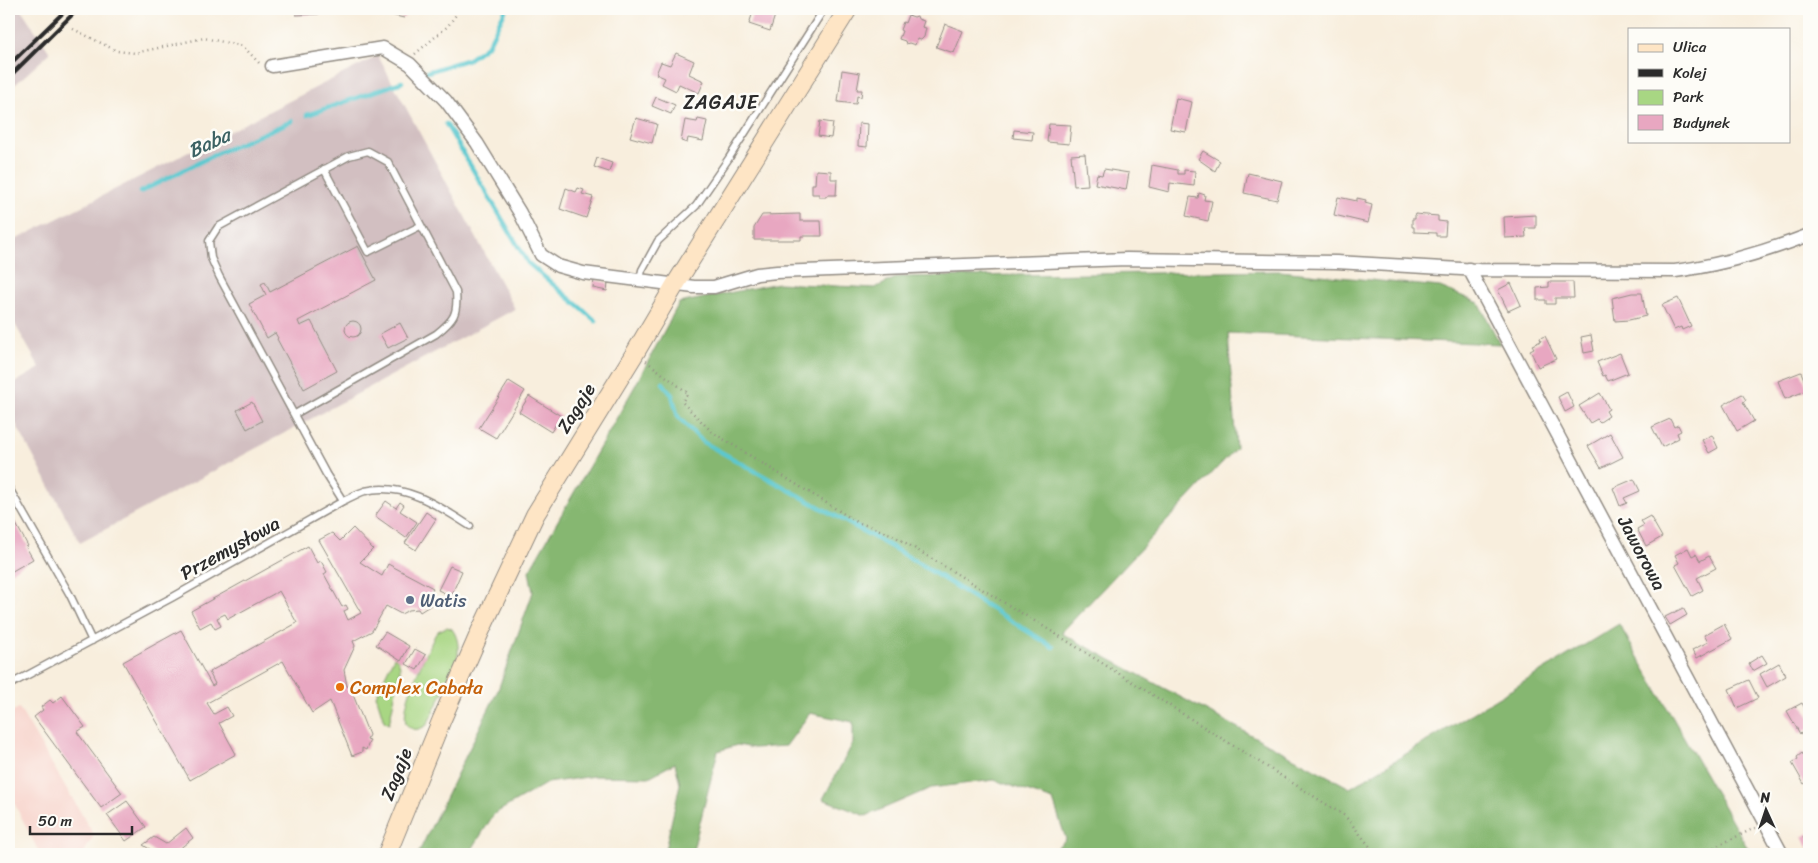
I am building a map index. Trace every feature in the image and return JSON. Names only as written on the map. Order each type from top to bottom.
[{"type":"main road","name":"Zagaje","points":[[387,854],[442,719],[480,632],[535,515],[675,285],[848,9]]},
{"type":"street","points":[[272,66],[384,48],[410,64],[446,101],[481,150],[520,213],[541,255],[558,266],[584,273],[675,285],[714,287],[757,274],[778,272],[1127,259],[1336,262],[1468,270],[1675,272],[1744,258],[1809,235]]},
{"type":"street","name":"Jaworowa","points":[[1468,270],[1782,854]]},
{"type":"lane","points":[[640,280],[642,270],[658,241],[696,206],[730,158],[824,9]]},
{"type":"lane","points":[[295,414],[436,334],[452,321],[458,306],[456,292],[388,162],[368,152],[349,156],[218,227],[209,241],[211,258],[219,276],[326,474],[344,501]]},
{"type":"lane","points":[[324,169],[368,252],[420,226]]},
{"type":"lane","points":[[9,488],[70,595],[92,641]]},
{"type":"lane","name":"Przemysłowa","points":[[9,684],[92,641],[364,491],[387,489],[412,494],[435,503],[470,526]]},
{"type":"path","points":[[410,64],[416,53],[448,26],[460,9]]},
{"type":"path","points":[[73,30],[116,52],[135,52],[204,38],[243,46],[258,63],[272,66]]},
{"type":"path","points":[[635,353],[688,393],[682,402],[712,432],[857,522],[891,534],[1015,609],[1345,816],[1376,854]]},
{"type":"path","points":[[1700,854],[1765,823]]},
{"type":"shaded area","points":[[9,9],[21,9],[50,53],[9,90]]},
{"type":"shaded area","points":[[378,56],[515,309],[80,543],[9,411],[9,386],[40,368],[9,314],[9,243]]},
{"type":"shaded area","points":[[19,708],[94,835],[83,854],[40,854],[9,793],[9,713]]},
{"type":"green space","points":[[1280,271],[1440,287],[1479,303],[1500,344],[1228,333],[1236,448],[1061,633],[1350,788],[1619,624],[1751,854],[1050,854],[1066,839],[1053,800],[994,780],[931,788],[866,816],[823,799],[853,743],[853,722],[810,713],[786,746],[754,748],[737,745],[718,751],[692,854],[664,854],[680,784],[675,763],[649,777],[594,776],[547,783],[494,814],[469,854],[418,854],[498,690],[533,592],[529,571],[635,386],[679,303],[778,283],[875,288],[898,277]]},
{"type":"green space","points":[[447,627],[455,633],[458,642],[456,665],[427,725],[414,729],[406,724],[405,714],[410,691],[435,635],[438,631]]},
{"type":"green space","points":[[394,657],[399,663],[400,672],[389,724],[384,721],[376,695]]},
{"type":"building","points":[[296,9],[319,9],[319,14],[296,15]]},
{"type":"building","points":[[392,9],[407,9],[404,18],[391,15]]},
{"type":"building","points":[[754,9],[777,9],[770,31],[749,24]]},
{"type":"building","points":[[908,15],[917,16],[918,19],[924,21],[922,27],[926,28],[924,37],[921,40],[917,39],[915,45],[906,44],[905,41],[899,39],[903,22],[905,23]]},
{"type":"building","points":[[945,24],[963,31],[954,53],[936,47]]},
{"type":"building","points":[[676,53],[694,61],[689,74],[704,81],[699,93],[679,84],[676,91],[662,84],[665,78],[656,74],[661,62],[670,65]]},
{"type":"building","points":[[842,70],[860,73],[857,90],[862,90],[861,97],[857,96],[856,104],[838,102]]},
{"type":"building","points":[[656,97],[675,105],[671,114],[652,106]]},
{"type":"building","points":[[1176,98],[1192,102],[1186,132],[1170,129]]},
{"type":"building","points":[[636,118],[657,124],[652,143],[630,137]]},
{"type":"building","points":[[698,119],[707,121],[703,141],[688,138],[687,143],[681,141],[685,120],[697,122]]},
{"type":"building","points":[[820,121],[833,123],[831,138],[818,136]]},
{"type":"building","points":[[859,123],[868,124],[867,147],[858,146]]},
{"type":"building","points":[[1049,124],[1071,125],[1069,144],[1047,142]]},
{"type":"building","points":[[1014,130],[1033,132],[1032,140],[1013,138]]},
{"type":"building","points":[[1203,151],[1220,161],[1215,171],[1198,159]]},
{"type":"building","points":[[1085,154],[1088,185],[1074,186],[1071,155]]},
{"type":"building","points":[[597,158],[612,163],[609,172],[594,167]]},
{"type":"building","points":[[1152,165],[1178,170],[1178,174],[1184,174],[1184,170],[1195,171],[1194,186],[1170,183],[1169,192],[1149,187]]},
{"type":"building","points":[[1104,169],[1129,173],[1126,190],[1095,184],[1097,174],[1102,175]]},
{"type":"building","points":[[816,170],[831,171],[831,179],[837,179],[836,195],[819,197],[819,194],[812,194],[812,184],[815,184]]},
{"type":"building","points":[[1248,173],[1282,181],[1277,200],[1244,193]]},
{"type":"building","points":[[566,188],[576,192],[578,188],[584,190],[582,194],[593,197],[586,218],[560,209]]},
{"type":"building","points":[[1199,193],[1205,195],[1204,200],[1212,201],[1208,221],[1186,216],[1190,197],[1198,198]]},
{"type":"building","points":[[1338,197],[1357,201],[1357,198],[1366,200],[1365,203],[1372,205],[1368,223],[1334,215]]},
{"type":"building","points":[[800,214],[800,221],[821,221],[822,236],[801,236],[801,240],[754,240],[754,228],[762,215]]},
{"type":"building","points":[[1415,214],[1438,216],[1438,221],[1446,222],[1445,236],[1436,236],[1436,233],[1414,232],[1412,219],[1415,219]]},
{"type":"building","points":[[1536,215],[1536,228],[1525,228],[1526,237],[1505,238],[1504,217]]},
{"type":"building","points":[[358,246],[376,280],[298,321],[300,326],[311,321],[337,371],[304,389],[275,333],[267,338],[249,304],[266,295],[261,284],[265,282],[270,292]]},
{"type":"building","points":[[594,280],[608,283],[607,291],[593,288]]},
{"type":"building","points":[[1549,282],[1573,282],[1574,298],[1555,298],[1555,304],[1546,304],[1546,300],[1537,300],[1537,288],[1549,287]]},
{"type":"building","points":[[1511,283],[1521,305],[1508,311],[1498,290]]},
{"type":"building","points":[[1632,293],[1642,293],[1646,316],[1615,321],[1612,298]]},
{"type":"building","points":[[1678,298],[1691,326],[1682,330],[1681,327],[1674,330],[1662,305]]},
{"type":"building","points":[[353,321],[361,329],[353,337],[345,329]]},
{"type":"building","points":[[400,323],[408,338],[388,348],[380,334]]},
{"type":"building","points":[[1591,335],[1594,351],[1584,353],[1581,337]]},
{"type":"building","points":[[1545,336],[1556,359],[1538,367],[1530,350],[1534,348],[1532,345],[1541,341],[1540,338]]},
{"type":"building","points":[[1620,353],[1628,373],[1608,381],[1605,375],[1603,376],[1597,362]]},
{"type":"building","points":[[1801,372],[1808,390],[1785,399],[1778,381]]},
{"type":"building","points":[[509,381],[525,391],[496,438],[479,428]]},
{"type":"building","points":[[1567,392],[1574,407],[1565,412],[1558,397]]},
{"type":"building","points":[[1600,393],[1609,409],[1606,411],[1609,416],[1600,422],[1597,419],[1590,423],[1579,406]]},
{"type":"building","points":[[1742,394],[1746,400],[1743,402],[1754,421],[1737,431],[1723,405]]},
{"type":"building","points":[[529,396],[561,416],[551,432],[519,412]]},
{"type":"building","points":[[252,402],[262,421],[247,429],[237,410]]},
{"type":"building","points":[[1670,419],[1674,427],[1678,425],[1681,431],[1677,433],[1679,438],[1662,447],[1652,427]]},
{"type":"building","points":[[1610,433],[1623,457],[1601,468],[1588,446]]},
{"type":"building","points":[[1712,435],[1718,448],[1709,453],[1702,440]]},
{"type":"building","points":[[1634,479],[1640,491],[1624,498],[1627,503],[1620,506],[1613,488]]},
{"type":"building","points":[[386,501],[396,508],[400,502],[404,505],[400,511],[417,522],[406,538],[375,516]]},
{"type":"building","points":[[9,511],[33,559],[9,573]]},
{"type":"building","points":[[426,512],[436,519],[416,550],[405,543]]},
{"type":"building","points":[[1650,516],[1662,537],[1646,546],[1637,529],[1644,525],[1641,521]]},
{"type":"building","points":[[353,528],[373,549],[360,562],[382,576],[388,564],[433,588],[427,599],[433,602],[431,605],[420,612],[418,609],[409,610],[401,614],[386,606],[372,631],[353,641],[355,646],[344,670],[347,686],[350,687],[369,735],[367,739],[370,740],[366,750],[362,748],[362,752],[352,756],[330,701],[312,713],[283,661],[207,703],[214,714],[227,707],[232,716],[219,723],[236,754],[190,780],[123,662],[181,630],[212,686],[215,684],[209,672],[297,623],[279,591],[228,619],[225,614],[217,618],[221,626],[215,629],[211,622],[200,628],[191,611],[308,546],[317,563],[321,561],[327,572],[324,574],[342,607],[346,605],[348,609],[344,611],[348,620],[361,613],[319,540],[332,533],[340,541]]},
{"type":"building","points":[[1688,548],[1692,556],[1696,554],[1700,561],[1709,556],[1716,568],[1697,578],[1703,590],[1692,596],[1675,565],[1679,563],[1675,555]]},
{"type":"building","points":[[450,566],[462,571],[451,596],[438,590]]},
{"type":"building","points":[[1683,608],[1687,615],[1670,625],[1665,617]]},
{"type":"building","points":[[1724,624],[1732,639],[1697,658],[1692,650],[1708,642],[1704,635]]},
{"type":"building","points":[[385,632],[409,646],[401,661],[376,645]]},
{"type":"building","points":[[415,649],[426,655],[417,670],[406,664]]},
{"type":"building","points":[[1762,655],[1767,663],[1753,671],[1749,663]]},
{"type":"building","points":[[1779,663],[1786,676],[1767,687],[1760,674]]},
{"type":"building","points":[[1749,680],[1758,698],[1737,708],[1729,689]]},
{"type":"building","points":[[62,696],[85,727],[77,732],[122,793],[101,808],[34,717],[43,710],[41,707],[50,700],[53,703]]},
{"type":"building","points":[[1802,703],[1809,716],[1809,728],[1800,734],[1787,711]]},
{"type":"building","points":[[1809,752],[1809,781],[1804,784],[1792,763],[1802,753],[1804,756]]},
{"type":"building","points":[[127,801],[146,827],[126,841],[107,815]]},
{"type":"building","points":[[186,828],[193,838],[173,854],[154,854],[156,853],[143,845],[154,837],[166,844]]},
{"type":"building","points":[[1809,833],[1809,848],[1803,837]]},
{"type":"waterway","name":"Baba","points":[[427,72],[469,59],[488,45],[506,9]]},
{"type":"waterway","name":"Baba","points":[[307,115],[402,82]]},
{"type":"waterway","name":"Baba","points":[[140,192],[218,153],[292,121]]},
{"type":"waterway","points":[[446,124],[528,263],[596,321]]},
{"type":"waterway","points":[[663,383],[672,395],[678,417],[703,442],[902,553],[1053,647]]},
{"type":"railway","points":[[9,14],[14,9]]},
{"type":"railway","points":[[9,65],[67,9]]},
{"type":"railway","points":[[9,77],[78,9]]},
{"type":"place","name":"Watis","points":[[410,600]]},
{"type":"place","name":"Complex Cabała","points":[[340,687]]},
{"type":"district","name":"ZAGAJE","points":[[721,102]]}]
